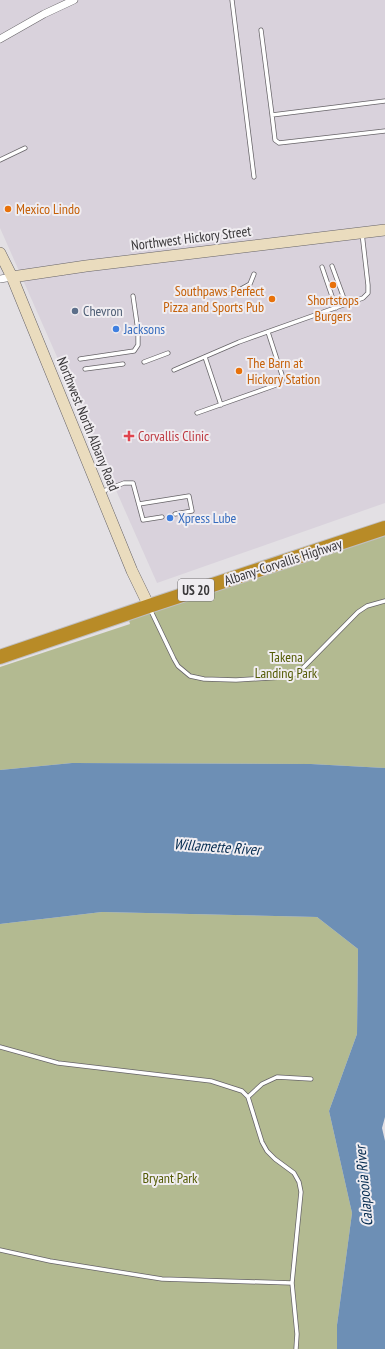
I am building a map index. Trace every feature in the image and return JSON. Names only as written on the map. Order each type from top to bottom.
[{"type":"highway","name":"Albany-Corvallis Highway","points":[[0,657],[385,528]]},
{"type":"main road","name":"Northwest Hickory Street","points":[[12,277],[385,230]]},
{"type":"main road","name":"Northwest North Albany Road","points":[[0,253],[12,277],[132,571],[149,606]]},
{"type":"street","points":[[0,39],[44,14],[74,0]]},
{"type":"street","name":"Northwest Hickory Street","points":[[0,279],[12,277]]},
{"type":"lane","points":[[232,0],[254,177]]},
{"type":"lane","points":[[261,30],[275,140],[279,143],[385,131]]},
{"type":"lane","points":[[272,115],[385,101]]},
{"type":"lane","points":[[0,160],[25,148]]},
{"type":"lane","points":[[174,370],[239,342],[363,298],[368,293],[368,285],[362,233]]},
{"type":"lane","points":[[332,266],[346,304]]},
{"type":"lane","points":[[322,267],[336,308]]},
{"type":"lane","points":[[224,295],[250,284],[254,274]]},
{"type":"lane","points":[[80,359],[134,351],[138,345],[138,331],[133,296]]},
{"type":"lane","points":[[197,413],[276,386],[282,381],[282,375],[268,332]]},
{"type":"lane","points":[[144,362],[168,353]]},
{"type":"lane","points":[[205,357],[221,405]]},
{"type":"lane","points":[[85,369],[123,364]]},
{"type":"lane","points":[[100,492],[124,483],[133,483],[143,520],[162,516]]},
{"type":"lane","points":[[139,504],[188,496],[192,511],[175,514]]},
{"type":"lane","points":[[149,606],[174,659],[184,672],[196,678],[236,680],[285,677],[299,672],[358,612],[367,606],[385,601]]},
{"type":"lane","points":[[0,1048],[58,1063],[211,1081],[242,1091],[248,1097],[262,1142],[267,1151],[294,1173],[302,1192],[292,1283],[297,1334],[296,1349]]},
{"type":"lane","points":[[248,1097],[262,1084],[277,1077],[311,1080]]},
{"type":"lane","points":[[0,1250],[50,1261],[162,1278],[292,1283]]},
{"type":"shaded area","points":[[0,0],[385,0],[385,503],[157,583],[0,228]]},
{"type":"green space","name":"Takena Landing Park","points":[[385,528],[385,768],[311,764],[72,763],[0,770],[0,667],[130,624],[127,613]]},
{"type":"green space","name":"Bryant Park","points":[[102,912],[317,917],[358,949],[357,1034],[329,1111],[352,1213],[337,1325],[337,1349],[0,1349],[0,924]]},
{"type":"water","points":[[72,763],[311,764],[385,768],[385,1117],[382,1128],[385,1141],[385,1349],[337,1349],[337,1325],[352,1213],[329,1111],[357,1034],[358,949],[317,917],[102,912],[0,924],[0,770]]},
{"type":"place","name":"Mexico Lindo","points":[[8,209]]},
{"type":"place","name":"Shortstops Burgers","points":[[333,285]]},
{"type":"place","name":"Southpaws Perfect Pizza and Sports Pub","points":[[272,299]]},
{"type":"place","name":"Chevron","points":[[75,311]]},
{"type":"place","name":"Jacksons","points":[[116,329]]},
{"type":"place","name":"The Barn at Hickory Station","points":[[239,371]]},
{"type":"place","name":"Corvallis Clinic","points":[[129,436]]},
{"type":"place","name":"Xpress Lube","points":[[170,518]]},
{"type":"water label","name":"Willamette River","points":[[217,847]]},
{"type":"water label","name":"Calapooia River","points":[[364,1186]]}]
